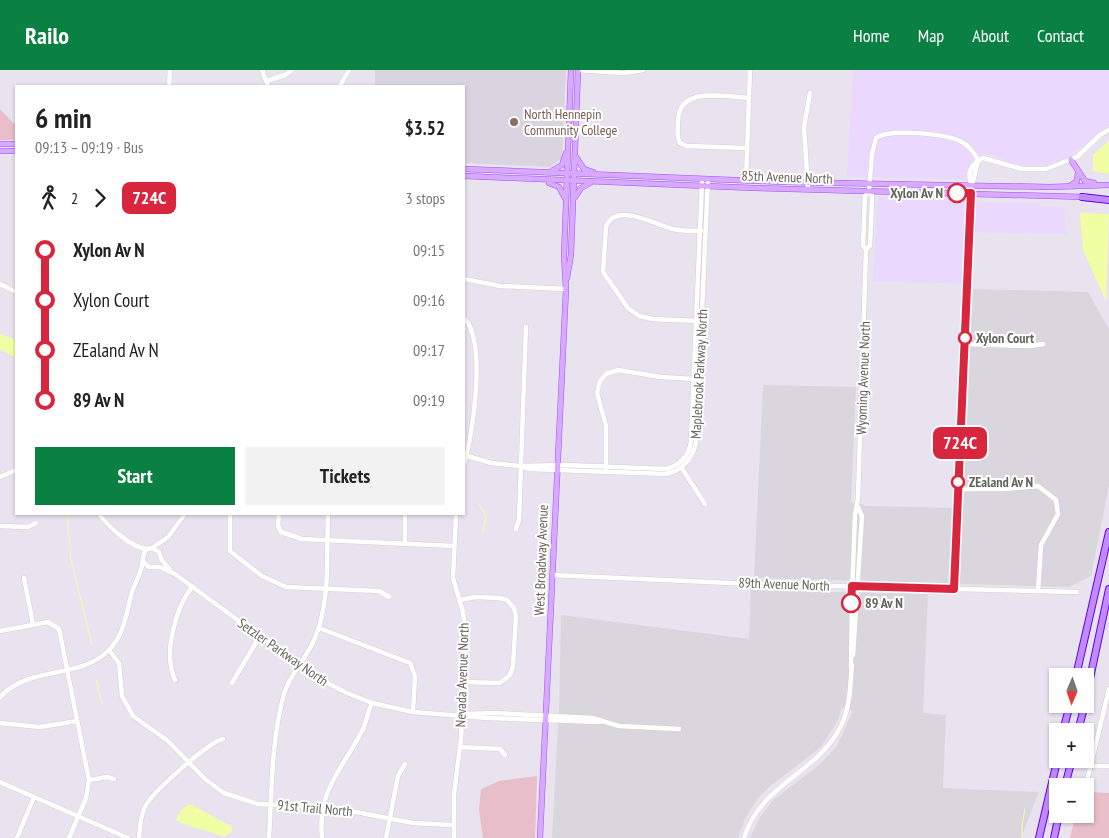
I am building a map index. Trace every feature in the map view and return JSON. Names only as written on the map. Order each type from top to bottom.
[{"type":"highway","points":[[1082,197],[1109,199]]},
{"type":"highway","points":[[1078,668],[1109,532]]},
{"type":"highway","points":[[1092,668],[1109,589]]},
{"type":"highway","points":[[1098,637],[1109,602]]},
{"type":"highway","points":[[1091,611],[1104,613]]},
{"type":"highway","points":[[1039,838],[1055,768]]},
{"type":"highway","points":[[1054,838],[1057,823]]},
{"type":"main road","name":"West Broadway Avenue","points":[[566,286],[564,266],[571,70]]},
{"type":"main road","name":"West Broadway Avenue","points":[[540,838],[566,286],[571,255],[574,204],[578,70]]},
{"type":"main road","points":[[547,173],[557,170],[564,162],[569,130]]},
{"type":"main road","points":[[0,144],[15,144]]},
{"type":"main road","points":[[0,151],[15,151]]},
{"type":"main road","points":[[576,155],[581,166],[589,172],[636,174],[642,177]]},
{"type":"main road","points":[[1071,160],[1088,182],[1109,185]]},
{"type":"main road","points":[[1069,186],[1077,181],[1078,168]]},
{"type":"main road","name":"85th Avenue North","points":[[465,169],[870,184],[972,186],[1109,185]]},
{"type":"main road","points":[[465,176],[473,179],[554,184],[564,194],[567,204]]},
{"type":"main road","name":"85th Avenue North","points":[[465,176],[705,186],[1082,197]]},
{"type":"main road","points":[[574,204],[579,190],[592,182]]},
{"type":"street","points":[[169,85],[170,70]]},
{"type":"street","points":[[262,70],[267,84],[292,70]]},
{"type":"street","points":[[341,85],[349,70]]},
{"type":"street","points":[[578,70],[624,73],[643,70]]},
{"type":"street","points":[[746,180],[750,70]]},
{"type":"street","points":[[808,189],[804,127],[810,92]]},
{"type":"street","points":[[747,148],[683,145],[678,140],[678,130],[680,110],[691,98],[703,96],[749,98]]},
{"type":"street","points":[[954,589],[971,193],[978,160],[988,158],[1014,168],[1030,170],[1052,168],[1071,160],[1109,130]]},
{"type":"street","name":"Wyoming Avenue North","points":[[852,666],[850,640],[852,586],[855,516],[858,506],[866,249],[870,246],[872,196],[869,191],[872,154],[876,138],[889,133],[945,137],[963,143],[974,153],[978,160]]},
{"type":"street","name":"Maplebrook Parkway North","points":[[680,466],[690,460],[696,443],[696,379],[705,179]]},
{"type":"street","points":[[699,321],[653,319],[633,312],[607,281],[603,271],[605,229],[612,218],[632,216],[671,228],[702,231]]},
{"type":"street","points":[[465,279],[500,286],[566,286]]},
{"type":"street","points":[[0,284],[15,292]]},
{"type":"street","points":[[465,320],[472,331],[476,355],[474,419],[465,456],[491,463],[521,466],[530,469],[666,469],[680,466],[705,504]]},
{"type":"street","points":[[516,529],[521,466],[526,327]]},
{"type":"street","points":[[964,344],[1030,346],[1043,344]]},
{"type":"street","points":[[606,469],[606,426],[597,393],[600,381],[606,374],[618,370],[661,377],[696,379]]},
{"type":"street","points":[[0,477],[15,470]]},
{"type":"street","points":[[958,489],[1003,489],[1035,485],[1043,488],[1056,500],[1058,514],[1045,535],[1039,553],[1038,591]]},
{"type":"street","name":"Wyoming Avenue North","points":[[744,838],[753,816],[764,800],[819,757],[833,740],[844,720],[848,704],[852,666],[858,586],[862,516],[858,506]]},
{"type":"street","points":[[100,515],[134,545],[149,567]]},
{"type":"street","points":[[137,580],[149,567],[156,566],[168,537],[184,515]]},
{"type":"street","points":[[230,515],[230,551],[241,561],[277,584],[324,589],[379,591],[388,597]]},
{"type":"street","points":[[279,515],[279,529],[284,534],[302,538],[454,546]]},
{"type":"street","points":[[269,838],[274,749],[282,701],[288,685],[310,650],[318,628],[324,589],[328,515]]},
{"type":"street","points":[[405,515],[405,543]]},
{"type":"street","name":"Nevada Avenue North","points":[[454,838],[452,825],[460,747],[466,628],[453,578],[456,515]]},
{"type":"street","points":[[0,526],[28,527],[36,523]]},
{"type":"street","points":[[0,697],[14,685],[27,678],[89,664],[109,650],[124,628],[143,559],[150,549],[168,537]]},
{"type":"street","points":[[134,545],[150,549]]},
{"type":"street","name":"Setzler Parkway North","points":[[150,549],[161,557],[175,574],[300,665],[330,685],[372,703],[413,712],[600,722],[636,728],[679,730]]},
{"type":"street","name":"Setzler Parkway North","points":[[156,566],[175,574]]},
{"type":"street","name":"89th Avenue North","points":[[552,575],[1077,592]]},
{"type":"street","points":[[24,578],[33,624]]},
{"type":"street","points":[[175,680],[171,672],[174,626],[180,605],[192,587]]},
{"type":"street","points":[[459,600],[476,597],[507,600],[514,608],[513,666],[508,678],[500,682],[464,682]]},
{"type":"street","points":[[0,631],[44,622],[53,623],[59,629],[89,780],[88,792],[69,838]]},
{"type":"street","points":[[318,628],[410,663],[415,676],[413,712]]},
{"type":"street","points":[[232,683],[260,636]]},
{"type":"street","name":"91st Trail North","points":[[109,650],[121,668],[122,696],[128,710],[138,721],[174,746],[205,779],[224,793],[247,802],[322,807],[413,823],[452,825]]},
{"type":"street","points":[[1094,753],[1109,689]]},
{"type":"street","points":[[322,838],[322,807],[331,782],[363,729],[372,703]]},
{"type":"street","points":[[0,723],[40,727],[77,721]]},
{"type":"street","points":[[139,838],[140,821],[149,800],[210,745],[223,739]]},
{"type":"street","points":[[460,747],[500,749],[505,755]]},
{"type":"street","points":[[386,838],[398,776],[405,764]]},
{"type":"street","points":[[1094,766],[1109,766]]},
{"type":"street","points":[[89,780],[107,777],[114,779]]},
{"type":"street","points":[[0,782],[128,838]]},
{"type":"street","points":[[17,838],[34,797]]},
{"type":"shaded area","name":"North Hennepin Community College","points":[[375,70],[566,70],[562,158],[550,167],[465,163],[465,85],[375,85]]},
{"type":"shaded area","points":[[853,70],[1109,70],[1109,125],[1067,158],[1046,165],[1016,165],[990,154],[982,154],[973,159],[967,171],[967,179],[847,177]]},
{"type":"shaded area","points":[[0,109],[14,124],[15,122],[15,140],[0,140]]},
{"type":"shaded area","points":[[1109,141],[1109,174],[1093,171],[1093,155]]},
{"type":"shaded area","points":[[883,197],[963,199],[981,203],[1040,203],[1040,206],[1064,207],[1066,234],[966,232],[964,284],[873,281],[877,203],[878,199]]},
{"type":"shaded area","points":[[1080,213],[1109,214],[1106,301],[1083,250]]},
{"type":"shaded area","points":[[973,289],[1088,292],[1109,329],[1109,485],[1091,576],[1069,587],[960,584]]},
{"type":"shaded area","points":[[0,334],[15,340],[15,357],[0,349]]},
{"type":"shaded area","points":[[763,385],[856,387],[851,502],[867,506],[952,508],[948,583],[754,578]]},
{"type":"shaded area","points":[[751,590],[928,594],[923,713],[946,715],[943,788],[1039,792],[1021,838],[750,838],[760,817],[773,800],[818,766],[837,746],[853,711],[842,707],[837,722],[821,747],[769,787],[758,798],[745,819],[738,838],[552,838],[559,710],[561,615],[749,639]]},
{"type":"shaded area","points":[[537,776],[535,838],[483,838],[479,810],[481,789],[499,781]]},
{"type":"shaded area","points":[[1094,792],[1109,793],[1109,838],[1070,838],[1074,823],[1094,823]]},
{"type":"shaded area","points":[[190,804],[232,827],[232,832],[223,836],[176,820],[181,810]]},
{"type":"waterway","points":[[479,504],[486,516],[483,532]]},
{"type":"waterway","points":[[67,515],[71,559],[92,645]]},
{"type":"waterway","points":[[96,679],[102,704]]},
{"type":"waterway","points":[[1022,838],[1025,808]]},
{"type":"bus line","name":"724C","points":[[851,603],[852,586],[954,589],[971,193],[957,193]]},
{"type":"place","name":"North Hennepin Community College","points":[[514,122]]},
{"type":"place","name":"Xylon Av N","points":[[957,193]]},
{"type":"place","name":"Xylon Court","points":[[965,338]]},
{"type":"place","name":"ZEaland Av N","points":[[958,482]]},
{"type":"place","name":"89 Av N","points":[[851,603]]}]
